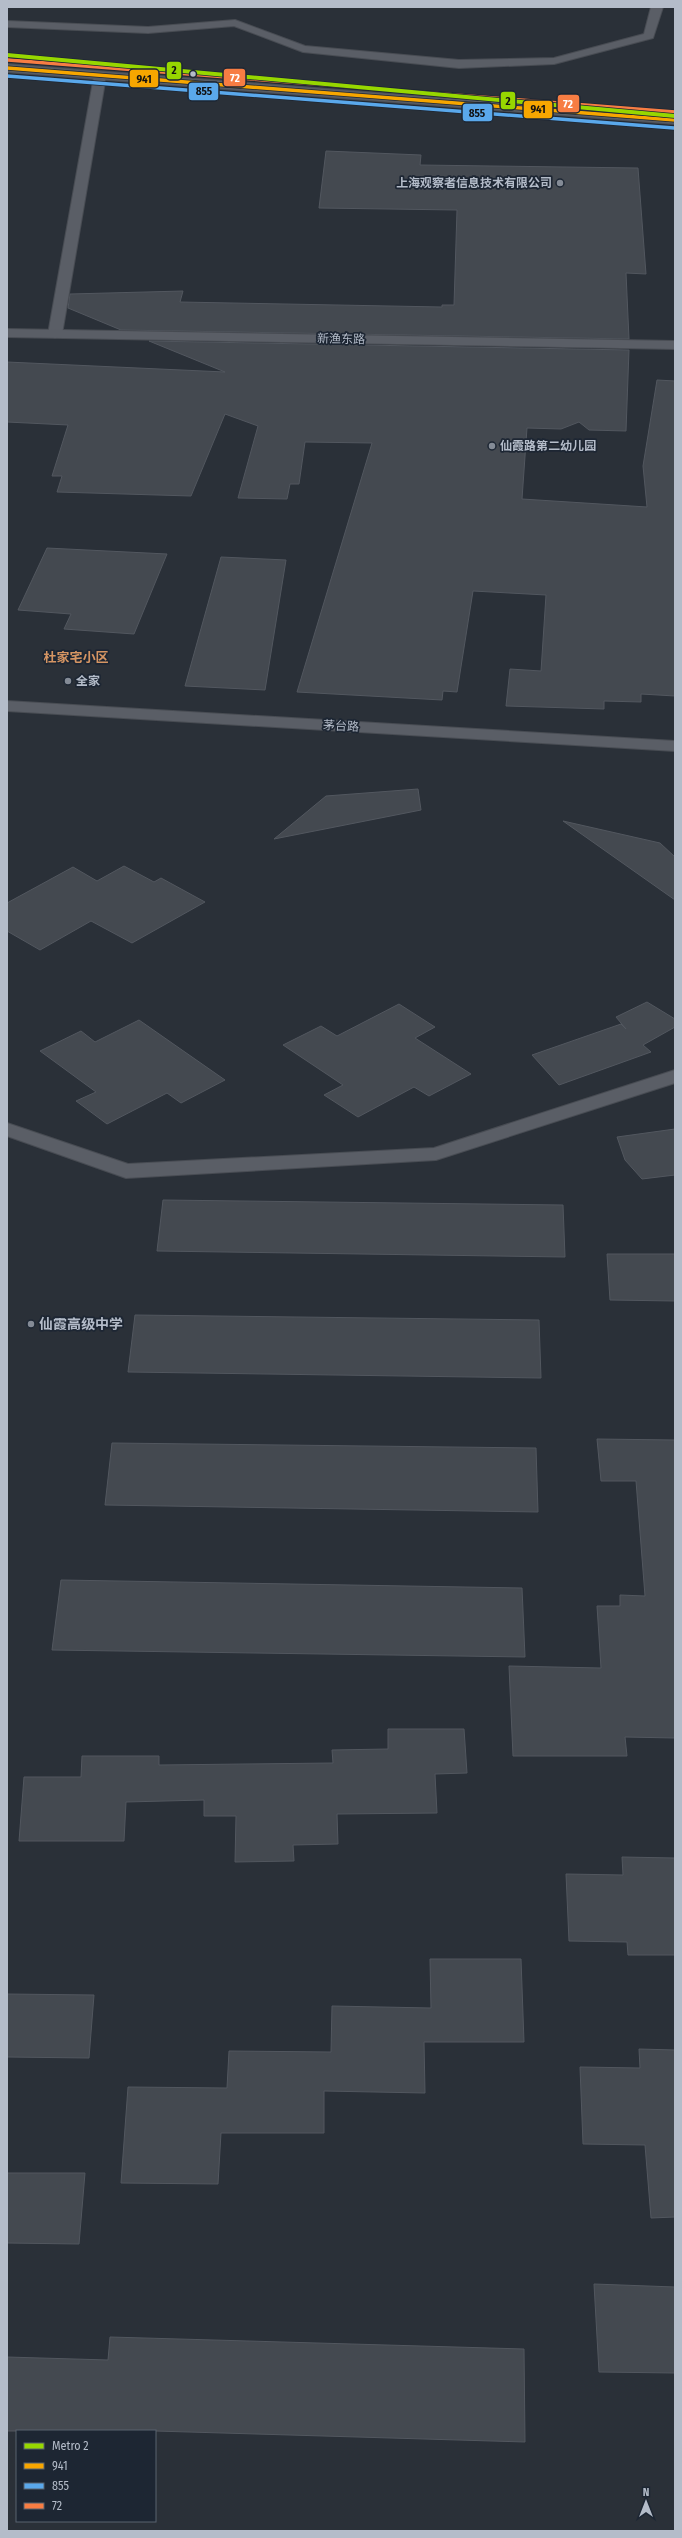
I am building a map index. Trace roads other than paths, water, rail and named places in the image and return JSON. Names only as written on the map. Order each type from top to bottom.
[{"type":"main road","points":[[7,68],[675,120]]},
{"type":"street","points":[[7,24],[148,30],[235,23],[303,49],[459,64],[554,61],[649,36],[658,7]]},
{"type":"street","points":[[55,334],[100,76]]},
{"type":"street","name":"新渔东路","points":[[7,333],[675,345]]},
{"type":"street","name":"茅台路","points":[[7,706],[675,746]]},
{"type":"street","points":[[7,1129],[126,1171],[436,1154],[675,1076]]},
{"type":"metro line","name":"2","points":[[7,55],[675,116]]},
{"type":"place","name":"上海观察者信息技术有限公司","points":[[560,183]]},
{"type":"place","name":"仙霞路第二幼儿园","points":[[492,446]]},
{"type":"place","name":"全家","points":[[68,681]]},
{"type":"place","name":"仙霞高级中学","points":[[31,1324]]},
{"type":"district","name":"杜家宅小区","points":[[76,657]]}]
